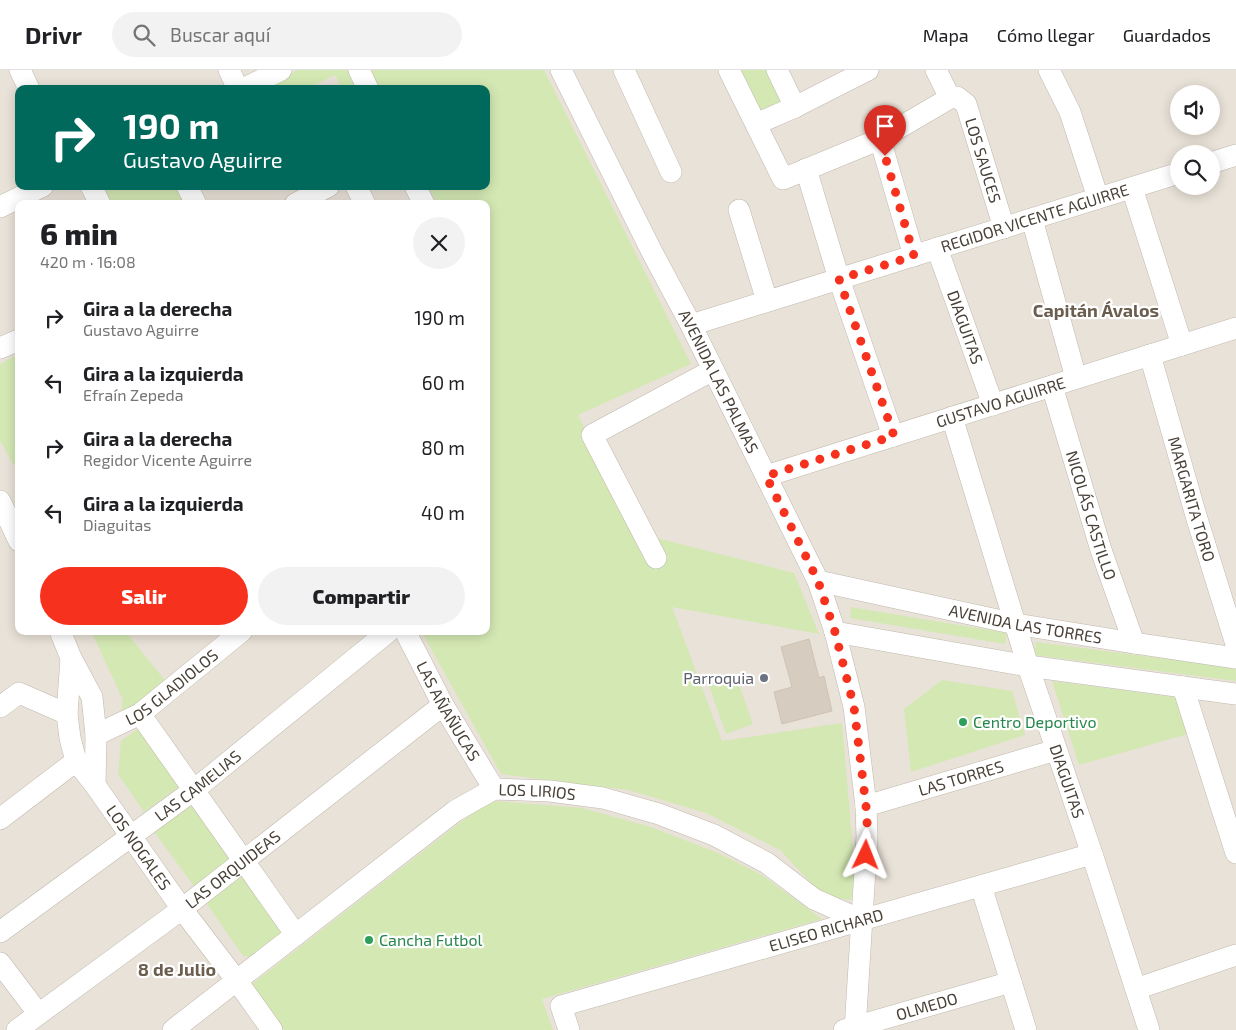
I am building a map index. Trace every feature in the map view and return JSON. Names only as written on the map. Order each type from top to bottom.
[{"type":"street","points":[[20,70],[28,85]]},
{"type":"street","points":[[229,70],[236,85]]},
{"type":"street","points":[[251,85],[282,70]]},
{"type":"street","points":[[359,70],[366,85]]},
{"type":"street","points":[[624,70],[671,172]]},
{"type":"street","points":[[729,70],[783,179],[880,139],[954,98]]},
{"type":"street","points":[[776,70],[795,107]]},
{"type":"street","points":[[756,124],[795,107],[868,70]]},
{"type":"street","name":"LOS SAUCES","points":[[936,70],[954,98],[966,104],[1004,228]]},
{"type":"street","points":[[1049,70],[1070,112],[1098,198]]},
{"type":"street","name":"AVENIDA LAS PALMAS","points":[[565,72],[652,252],[691,325],[818,581],[835,632],[854,707],[868,837],[851,1029]]},
{"type":"street","points":[[880,139],[914,256]]},
{"type":"street","points":[[1220,160],[1236,155]]},
{"type":"street","points":[[806,169],[839,279],[894,436]]},
{"type":"street","name":"REGIDOR VICENTE AGUIRRE","points":[[691,325],[1170,176]]},
{"type":"street","points":[[1132,188],[1182,344]]},
{"type":"street","points":[[0,207],[35,190]]},
{"type":"street","points":[[303,200],[321,190]]},
{"type":"street","points":[[739,210],[767,301]]},
{"type":"street","points":[[1032,219],[1076,378]]},
{"type":"street","name":"DIAGUITAS","points":[[937,248],[992,405]]},
{"type":"street","name":"GUSTAVO AGUIRRE","points":[[766,476],[1236,328]]},
{"type":"street","points":[[0,348],[15,342]]},
{"type":"street","name":"MARGARITA TORO","points":[[1150,355],[1197,519],[1236,644]]},
{"type":"street","points":[[656,558],[592,435],[713,370]]},
{"type":"street","name":"NICOLÁS CASTILLO","points":[[1052,386],[1101,550],[1134,643]]},
{"type":"street","name":"DIAGUITAS","points":[[952,417],[1028,666],[1149,1030]]},
{"type":"street","points":[[0,501],[15,533]]},
{"type":"street","name":"AVENIDA LAS TORRES","points":[[818,581],[1016,624],[1236,658]]},
{"type":"street","points":[[835,632],[1028,666],[1236,694]]},
{"type":"street","name":"LOS NOGALES","points":[[62,635],[71,658],[92,697],[96,735],[95,785]]},
{"type":"street","name":"LOS GLADIOLOS","points":[[96,735],[140,714],[233,635]]},
{"type":"street","name":"LAS CAMELIAS","points":[[0,932],[194,790],[384,635]]},
{"type":"street","name":"LAS AÑAÑUCAS","points":[[407,635],[444,705],[494,789]]},
{"type":"street","name":"LOS NOGALES","points":[[71,658],[67,714],[70,738],[76,761],[272,1030]]},
{"type":"street","points":[[1183,687],[1236,853]]},
{"type":"street","points":[[0,707],[19,693],[67,714]]},
{"type":"street","name":"LAS ORQUIDEAS","points":[[17,1030],[182,909],[444,705]]},
{"type":"street","points":[[140,714],[296,935]]},
{"type":"street","name":"LAS TORRES","points":[[866,806],[1056,750]]},
{"type":"street","points":[[0,820],[76,761]]},
{"type":"street","name":"LOS LIRIOS","points":[[173,1030],[455,811],[494,789],[550,791],[603,798],[659,814],[721,839],[767,864],[814,899],[861,920]]},
{"type":"street","name":"ELISEO RICHARD","points":[[569,1030],[561,1006],[1092,854]]},
{"type":"street","points":[[981,886],[1026,1030]]},
{"type":"street","points":[[1136,989],[1236,955]]},
{"type":"street","points":[[0,964],[38,1013]]},
{"type":"street","name":"OLMEDO","points":[[851,1029],[1010,982]]},
{"type":"shaded area","points":[[0,70],[1236,70],[1236,1030],[0,1030]]},
{"type":"green space","points":[[298,70],[349,70],[356,85],[340,85],[335,75],[314,85],[267,85]]},
{"type":"green space","points":[[370,70],[544,70],[691,364],[578,415],[633,532],[794,573],[819,634],[672,607],[722,741],[842,723],[855,874],[851,900],[824,897],[780,850],[706,813],[628,790],[501,774],[423,635],[490,635],[490,200],[435,200],[430,190],[490,190],[490,85],[377,85]]},
{"type":"green space","points":[[733,70],[772,70],[790,104],[757,119]]},
{"type":"green space","points":[[98,190],[185,190],[190,200],[103,200]]},
{"type":"green space","points":[[15,356],[15,464],[13,464],[0,440],[0,364]]},
{"type":"green space","points":[[851,607],[1007,633],[1005,644],[850,618]]},
{"type":"green space","points":[[93,635],[128,635],[168,684],[119,722],[123,700]]},
{"type":"green space","points":[[1036,642],[1236,668],[1236,681],[1034,655]]},
{"type":"green space","points":[[736,676],[753,724],[726,734],[709,686]]},
{"type":"green space","name":"Centro Deportivo","points":[[942,680],[1012,691],[1025,735],[911,772],[904,709]]},
{"type":"green space","points":[[1052,681],[1175,697],[1188,734],[1079,765]]},
{"type":"green space","points":[[142,726],[183,784],[144,812],[118,774],[121,741]]},
{"type":"green space","points":[[194,799],[237,859],[196,889],[153,830]]},
{"type":"green space","points":[[495,801],[582,808],[651,827],[718,853],[762,875],[822,919],[542,999],[553,1030],[284,1030],[252,984],[480,807]]},
{"type":"green space","points":[[244,867],[289,930],[251,957],[243,956],[202,897]]},
{"type":"building","points":[[809,639],[819,678],[824,676],[832,711],[782,724],[774,692],[792,687],[781,647]]},
{"type":"place","name":"Parroquia","points":[[764,678]]},
{"type":"place","name":"Centro Deportivo","points":[[963,722]]},
{"type":"place","name":"Cancha Futbol","points":[[369,940]]},
{"type":"district","name":"Capitán Ávalos","points":[[1096,311]]},
{"type":"district","name":"8 de Julio","points":[[177,970]]},
{"type":"route","points":[[866,855],[868,837],[866,806],[854,707],[835,632],[818,581],[766,476],[894,436],[839,279],[914,256],[885,156]]}]
